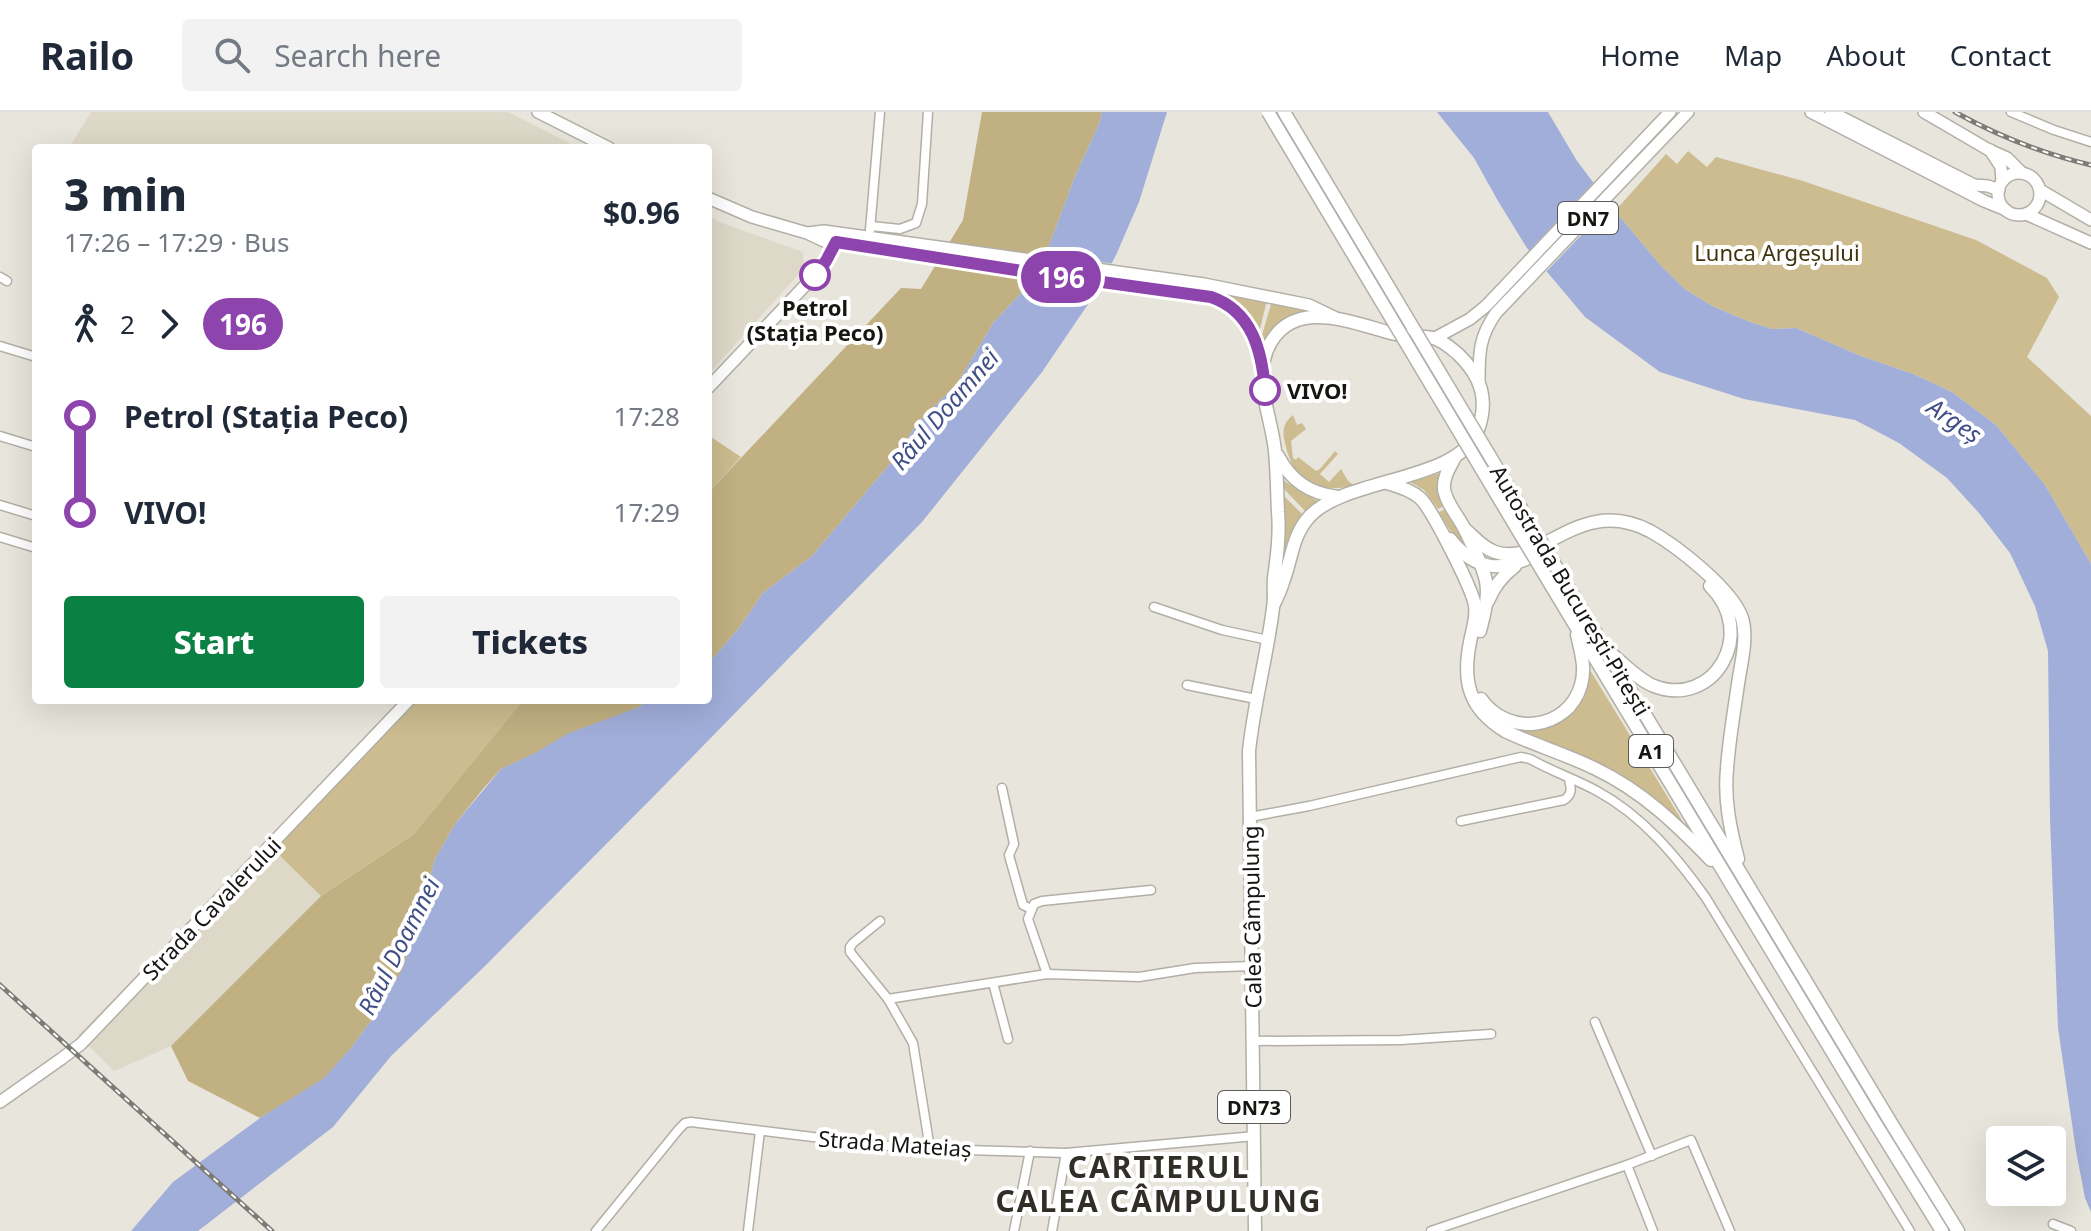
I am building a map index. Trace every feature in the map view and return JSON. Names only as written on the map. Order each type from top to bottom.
[{"type":"highway","name":"Autostrada București-Pitești","points":[[1268,112],[1942,1231]]},
{"type":"highway","name":"Autostrada București-Pitești","points":[[1284,112],[1958,1231]]},
{"type":"highway","points":[[1263,370],[1268,349],[1280,331],[1310,317],[1334,317],[1395,334],[1435,338],[1453,349],[1479,381]]},
{"type":"highway","name":"Calea Câmpulung","points":[[1255,1231],[1249,751],[1274,604],[1278,513],[1275,451],[1268,422],[1263,370]]},
{"type":"highway","name":"DN7","points":[[1454,459],[1473,441],[1477,432],[1483,403],[1479,381]]},
{"type":"highway","points":[[1275,451],[1285,469],[1302,485],[1338,497]]},
{"type":"highway","points":[[1454,459],[1444,488],[1466,530],[1486,581],[1485,612]]},
{"type":"highway","name":"Calea Câmpulung","points":[[1274,604],[1299,531],[1321,506],[1338,497],[1454,459]]},
{"type":"highway","points":[[1387,483],[1422,500],[1467,557],[1494,567],[1518,564]]},
{"type":"highway","points":[[1466,530],[1491,551],[1509,555],[1524,552],[1595,522],[1631,523],[1663,539],[1728,593],[1740,614],[1744,631],[1726,791],[1729,826],[1741,874]]},
{"type":"highway","points":[[1438,524],[1475,604],[1466,670],[1472,699],[1481,712],[1505,731],[1575,759],[1631,788],[1675,824],[1727,877]]},
{"type":"highway","points":[[1575,624],[1583,664],[1582,679],[1578,694],[1567,709],[1540,724],[1520,724],[1491,711],[1476,689],[1473,663],[1495,585],[1518,564],[1576,535],[1608,528],[1629,530],[1656,543],[1709,585],[1724,602],[1730,618],[1732,637],[1721,666],[1712,676],[1688,688],[1676,690],[1654,686],[1641,679],[1605,647]]},
{"type":"main road","points":[[538,112],[601,144]]},
{"type":"main road","name":"DN7","points":[[1664,129],[1670,112]]},
{"type":"main road","name":"DN7","points":[[1435,338],[1502,298],[1664,129],[1688,112]]},
{"type":"main road","points":[[1924,112],[2011,160],[2022,173],[2034,179],[2040,190],[2091,220]]},
{"type":"main road","points":[[1821,114],[1974,185],[2000,186],[2011,175],[2022,173]]},
{"type":"main road","points":[[1821,114],[1984,201],[2015,215],[2026,214],[2091,243]]},
{"type":"main road","points":[[1989,150],[2001,167],[2000,201],[2006,210]]},
{"type":"main road","points":[[2026,214],[2039,202],[2040,190]]},
{"type":"main road","points":[[712,200],[824,241],[870,237],[900,247],[1278,298],[1309,305],[1334,317]]},
{"type":"main road","points":[[712,384],[815,275],[837,238]]},
{"type":"main road","points":[[1145,282],[1211,297],[1233,308],[1250,328],[1263,370]]},
{"type":"main road","name":"DN7","points":[[1479,381],[1482,337],[1502,298]]},
{"type":"main road","name":"Strada Cavalerului","points":[[0,1102],[81,1044],[405,704]]},
{"type":"street","points":[[880,112],[870,237],[916,223],[922,204],[928,112]]},
{"type":"street","points":[[2011,112],[2091,142]]},
{"type":"street","points":[[0,346],[32,356]]},
{"type":"street","points":[[0,436],[32,446]]},
{"type":"street","points":[[0,505],[32,515]]},
{"type":"street","points":[[0,537],[32,547]]},
{"type":"street","points":[[1154,607],[1222,630],[1268,640]]},
{"type":"street","points":[[1187,685],[1256,699]]},
{"type":"street","points":[[1250,817],[1521,757],[1594,790],[1634,816],[1681,863],[1728,932],[1910,1231]]},
{"type":"street","points":[[1461,821],[1564,800],[1571,792],[1569,779]]},
{"type":"street","points":[[1002,788],[1014,844],[1009,855],[1023,905],[1031,909]]},
{"type":"street","points":[[1047,974],[1028,919],[1034,904],[1151,890]]},
{"type":"street","points":[[880,921],[853,943],[850,952],[888,999],[913,1043],[930,1149]]},
{"type":"street","points":[[888,999],[1047,974],[1139,977],[1195,968],[1252,966]]},
{"type":"street","points":[[993,983],[1008,1039]]},
{"type":"street","points":[[1595,1022],[1652,1156]]},
{"type":"street","points":[[1253,1041],[1401,1040],[1491,1034]]},
{"type":"street","name":"Strada Mateiaș","points":[[596,1231],[661,1149],[685,1123],[691,1122],[878,1145],[1066,1153],[1255,1136]]},
{"type":"street","points":[[748,1231],[760,1131]]},
{"type":"street","points":[[1431,1231],[1627,1165],[1691,1140],[1730,1231]]},
{"type":"street","points":[[1014,1231],[1030,1151]]},
{"type":"street","points":[[1052,1231],[1066,1153]]},
{"type":"street","points":[[1627,1165],[1653,1231]]},
{"type":"street","points":[[2053,1224],[2071,1231]]},
{"type":"shaded area","points":[[91,112],[508,112],[571,144],[71,144]]},
{"type":"shaded area","points":[[982,112],[1102,112],[1047,251],[1021,293],[993,323],[957,384],[917,423],[899,453],[812,556],[763,593],[739,628],[712,658],[712,489],[901,288],[921,289],[963,220]]},
{"type":"shaded area","points":[[712,218],[803,252],[804,268],[712,371]]},
{"type":"shaded area","points":[[520,704],[643,704],[501,769],[483,789],[455,824],[435,859],[402,971],[379,1010],[325,1078],[260,1118],[188,1081],[171,1046],[321,896],[414,834]]},
{"type":"shaded area","points":[[268,844],[321,896],[171,1046],[114,1071],[78,1035]]},
{"type":"green space","name":"Lunca Argeșului","points":[[1688,151],[1707,167],[1716,157],[1803,181],[1976,240],[2047,278],[2059,297],[2027,357],[2091,416],[2091,564],[2045,485],[1996,425],[1952,392],[1796,328],[1772,329],[1714,307],[1686,290],[1662,267],[1615,211],[1666,154],[1677,164]]},
{"type":"green space","points":[[1185,286],[1267,300],[1260,329],[1252,316],[1230,298]]},
{"type":"green space","points":[[1272,301],[1309,309],[1284,321],[1264,341],[1262,335]]},
{"type":"green space","points":[[1293,415],[1297,425],[1302,423],[1306,429],[1291,441],[1293,458],[1296,460],[1298,457],[1316,471],[1335,451],[1338,454],[1320,474],[1329,482],[1341,469],[1355,486],[1318,486],[1294,468],[1284,439],[1285,424]]},
{"type":"green space","points":[[712,438],[741,457],[712,489]]},
{"type":"green space","points":[[1440,473],[1437,493],[1444,506],[1438,509],[1424,490],[1410,482]]},
{"type":"green space","points":[[1283,480],[1320,502],[1306,512],[1284,489]]},
{"type":"green space","points":[[1284,496],[1303,515],[1291,532],[1285,549]]},
{"type":"green space","points":[[1446,509],[1472,554],[1442,518],[1439,512]]},
{"type":"green space","points":[[1585,662],[1686,827],[1659,806],[1500,722],[1564,716]]},
{"type":"green space","points":[[396,704],[520,704],[414,834],[321,896],[268,844],[301,804]]},
{"type":"water","name":"Râul Doamnei","points":[[1102,112],[1167,112],[1139,202],[1097,291],[1042,372],[922,522],[484,967],[391,1056],[333,1127],[198,1231],[131,1231],[173,1182],[260,1118],[324,1078],[351,1048],[379,1010],[402,970],[435,859],[455,824],[501,769],[569,733],[643,704],[712,704],[712,658],[739,628],[763,593],[812,556],[899,453],[917,423],[957,384],[993,323],[1021,293],[1047,251]]},
{"type":"water","name":"Argeș","points":[[1437,112],[1548,112],[1577,161],[1615,211],[1662,267],[1686,290],[1714,307],[1750,322],[1772,329],[1796,328],[1952,392],[1996,425],[2045,485],[2091,564],[2091,1212],[2085,1198],[2076,1151],[2058,1028],[2050,819],[2048,651],[2035,606],[2010,553],[1947,478],[1899,443],[1855,420],[1744,399],[1660,372],[1585,317],[1527,248],[1474,158]]},
{"type":"pier","points":[[1596,180],[1613,202],[1544,274],[1527,253]]},
{"type":"pier","points":[[1041,254],[1115,264],[1101,291],[1024,280]]},
{"type":"railway","points":[[1955,112],[2022,143],[2091,165]]},
{"type":"railway","points":[[0,985],[272,1231]]},
{"type":"bus line","name":"196","points":[[815,275],[836,242],[1211,297],[1233,308],[1250,328],[1257,344],[1265,390]]},
{"type":"place","name":"Petrol (Stația Peco)","points":[[815,275]]},
{"type":"place","name":"VIVO!","points":[[1265,390]]},
{"type":"district","name":"CARTIERUL CALEA CÂMPULUNG","points":[[1159,1183]]}]
